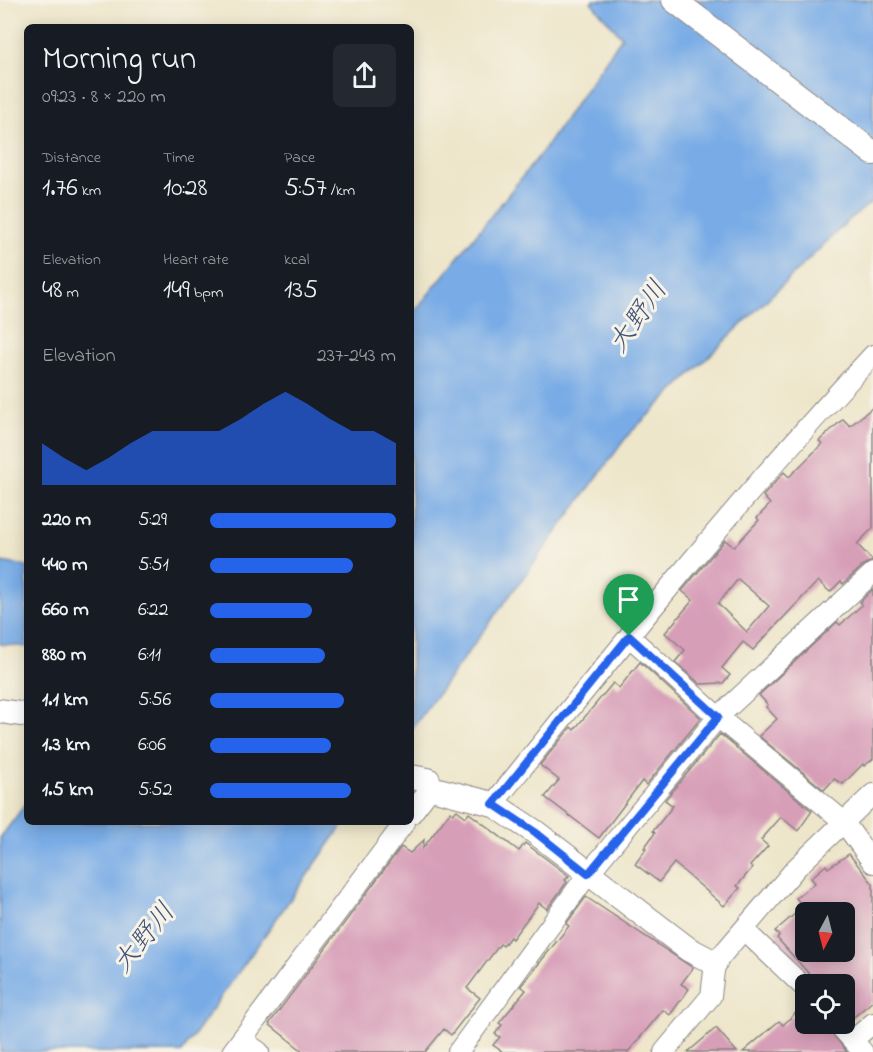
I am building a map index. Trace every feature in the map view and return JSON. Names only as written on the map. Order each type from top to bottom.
[{"type":"street","points":[[674,0],[873,153]]},
{"type":"street","points":[[493,804],[629,636],[810,422],[873,355]]},
{"type":"street","points":[[458,1052],[588,874],[718,717],[873,573]]},
{"type":"street","points":[[629,636],[718,717],[843,820],[873,863]]},
{"type":"street","points":[[1,711],[24,715]]},
{"type":"street","points":[[414,806],[423,782],[493,804],[535,832],[688,949],[716,963]]},
{"type":"street","points":[[664,1052],[711,996],[716,963],[796,868],[843,820],[873,794]]},
{"type":"street","points":[[259,1052],[237,1046],[403,825]]},
{"type":"street","points":[[744,930],[795,979]]},
{"type":"street","points":[[847,1034],[858,1046],[873,1023]]},
{"type":"water","name":"大野川","points":[[593,0],[873,0],[873,201],[849,220],[628,435],[414,726],[414,312],[543,151],[622,37],[591,2]]},
{"type":"water","points":[[0,562],[24,566],[24,647],[0,644]]},
{"type":"water","name":"大野川","points":[[24,806],[24,825],[343,825],[182,1052],[0,1052],[0,838]]},
{"type":"building","points":[[873,407],[873,528],[857,544],[873,561],[865,564],[843,584],[841,581],[830,592],[818,581],[753,650],[743,642],[722,668],[730,675],[723,683],[700,684],[675,662],[685,650],[665,633],[693,600],[682,591],[725,540],[734,547],[759,520],[757,518],[770,504],[763,496],[784,472],[789,477],[822,444],[819,441],[843,419],[850,426]],"holes":[[[738,579],[769,606],[747,632],[718,604]]]},
{"type":"building","points":[[873,589],[873,759],[864,766],[863,764],[843,784],[834,779],[824,790],[759,736],[777,719],[759,695],[837,622],[840,625],[862,605],[860,602]]},
{"type":"building","points":[[640,662],[701,718],[646,785],[642,781],[599,838],[545,797],[559,780],[540,765],[571,727],[574,730],[613,683],[619,688]]},
{"type":"building","points":[[720,734],[812,811],[798,831],[781,817],[761,840],[768,846],[750,866],[752,868],[737,886],[740,888],[724,906],[674,863],[659,882],[635,864],[655,833],[653,831],[673,806],[665,800]]},
{"type":"building","points":[[457,810],[466,817],[469,813],[519,851],[525,843],[569,876],[565,880],[567,882],[547,909],[539,903],[512,939],[510,937],[503,946],[500,944],[467,988],[480,998],[451,1035],[444,1029],[425,1052],[304,1052],[269,1024],[401,847],[410,853],[424,840],[423,848],[450,812],[453,814]]},
{"type":"building","points":[[849,854],[873,884],[873,1001],[855,1016],[855,974],[809,974],[798,962],[855,962],[855,902],[799,902],[796,898],[815,883],[811,878],[826,865],[828,868]]},
{"type":"building","points":[[586,897],[693,968],[681,984],[689,989],[670,1015],[663,1010],[628,1052],[503,1052],[493,1045],[500,1037],[495,1034],[502,1025],[499,1023],[526,990],[521,986],[569,926],[566,924]]},
{"type":"building","points":[[795,914],[795,958],[777,938],[779,936],[775,931]]},
{"type":"building","points":[[795,1014],[795,1034],[833,1034],[847,1052],[743,1052],[779,1021],[783,1025]]},
{"type":"building","points":[[716,1028],[737,1052],[688,1052]]},
{"type":"route","points":[[629,636],[718,717],[588,874],[535,832],[493,804],[629,636]]}]
